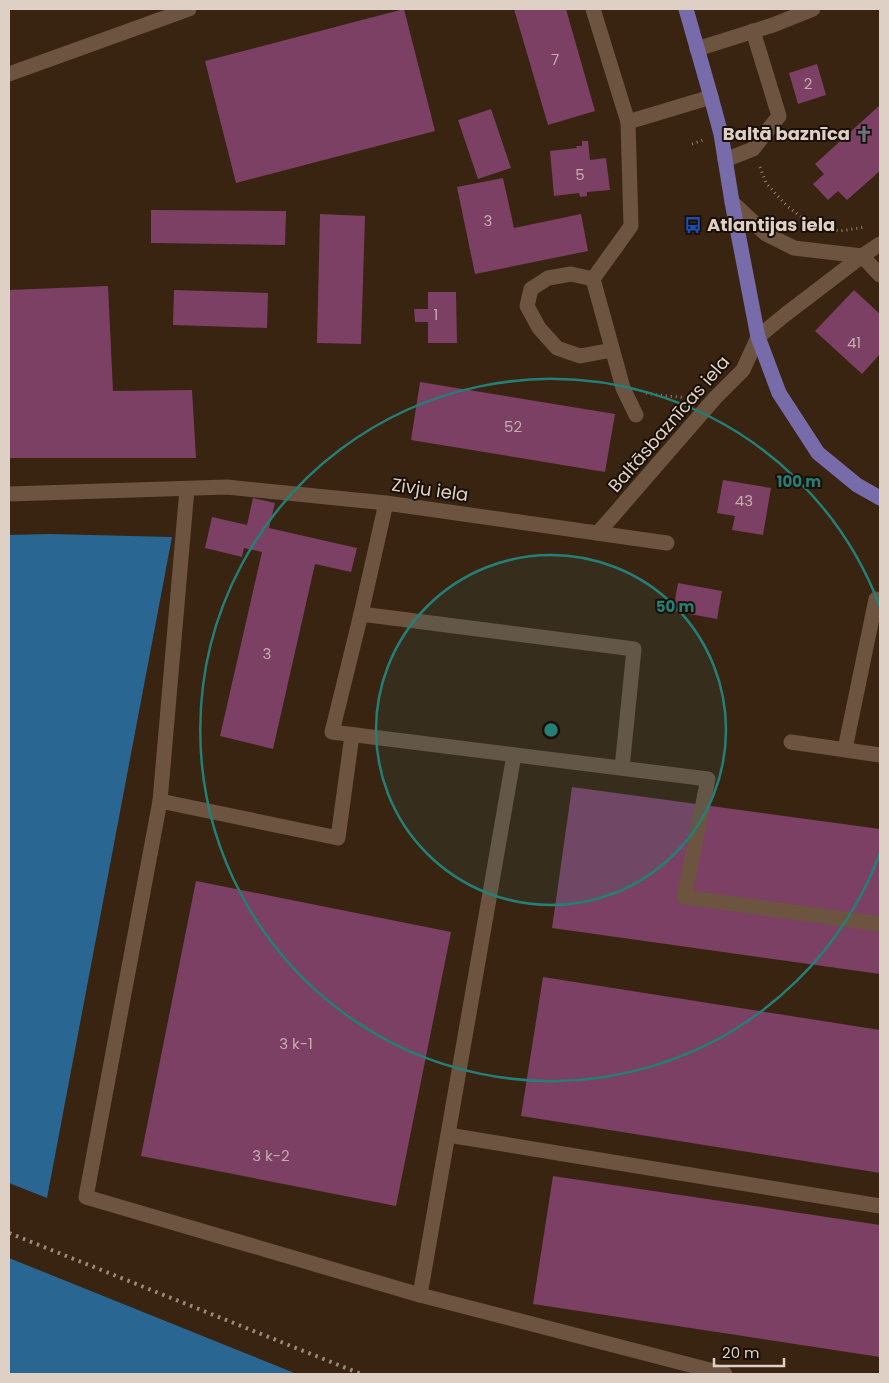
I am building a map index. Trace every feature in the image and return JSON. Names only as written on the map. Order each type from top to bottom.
[{"type":"main road","points":[[686,9],[721,134],[758,337],[779,393],[818,453],[857,485],[880,498]]},
{"type":"street","points":[[9,74],[189,9]]},
{"type":"street","points":[[593,9],[628,122],[631,226],[593,279]]},
{"type":"street","points":[[697,49],[813,9]]},
{"type":"street","points":[[725,160],[753,149],[778,116],[753,31]]},
{"type":"street","points":[[628,122],[712,97]]},
{"type":"street","points":[[732,202],[766,234],[794,248],[862,256],[880,274]]},
{"type":"street","name":"Baltāsbaznīcas iela","points":[[598,533],[715,398],[743,370],[758,337],[880,244]]},
{"type":"street","points":[[593,279],[571,274],[548,278],[531,290],[527,306],[538,328],[557,348],[580,356],[612,350]]},
{"type":"street","points":[[593,279],[623,388],[636,415]]},
{"type":"street","name":"Zivju iela","points":[[9,494],[227,487],[430,508],[667,543]]},
{"type":"street","points":[[187,489],[160,801],[86,1197],[420,1295],[725,1374]]},
{"type":"street","points":[[386,503],[332,732],[708,778],[684,897],[880,924]]},
{"type":"street","points":[[845,749],[876,599]]},
{"type":"street","points":[[361,614],[634,648],[622,768]]},
{"type":"street","points":[[160,801],[338,838],[352,735]]},
{"type":"street","points":[[792,742],[880,755]]},
{"type":"street","points":[[420,1295],[514,755]]},
{"type":"street","points":[[448,1135],[880,1206]]},
{"type":"path","points":[[753,149],[766,183],[787,206],[814,226],[840,230],[866,227]]},
{"type":"path","points":[[623,388],[657,395],[696,399]]},
{"type":"water","points":[[50,534],[172,537],[47,1198],[9,1183],[9,535]]},
{"type":"water","points":[[9,1258],[297,1374],[9,1374]]},
{"type":"building","points":[[404,9],[435,131],[236,183],[205,61]]},
{"type":"building","points":[[514,9],[566,9],[595,111],[548,125]]},
{"type":"building","points":[[817,64],[826,95],[798,104],[789,73]]},
{"type":"building","name":"Baltā baznīca","points":[[880,105],[880,171],[847,200],[838,191],[828,200],[813,184],[824,174],[815,164]]},
{"type":"building","points":[[491,109],[511,168],[478,179],[458,120]]},
{"type":"building","points":[[582,141],[588,141],[590,160],[606,158],[610,190],[587,192],[587,196],[580,197],[579,193],[554,196],[550,151],[577,148],[576,146],[582,146]]},
{"type":"building","points":[[503,178],[514,228],[581,214],[588,251],[475,274],[457,187]]},
{"type":"building","points":[[151,210],[286,211],[285,245],[151,243]]},
{"type":"building","points":[[320,214],[365,216],[361,344],[317,343]]},
{"type":"building","points":[[108,286],[113,391],[192,390],[196,458],[9,458],[9,290]]},
{"type":"building","points":[[174,290],[268,293],[267,328],[173,325]]},
{"type":"building","points":[[854,290],[880,314],[880,354],[862,374],[815,331]]},
{"type":"building","points":[[428,292],[456,292],[457,343],[428,343],[428,322],[415,322],[414,309],[428,309]]},
{"type":"building","points":[[420,382],[615,414],[605,472],[411,440]]},
{"type":"building","points":[[723,480],[771,488],[763,535],[732,530],[735,516],[717,513]]},
{"type":"building","points":[[253,498],[275,503],[269,528],[357,548],[351,572],[315,564],[273,749],[220,736],[262,552],[244,548],[242,557],[205,548],[212,517],[247,525]]},
{"type":"building","points":[[678,583],[722,591],[717,619],[673,611]]},
{"type":"building","points":[[572,787],[880,829],[880,974],[552,928]]},
{"type":"building","points":[[196,881],[451,932],[396,1206],[141,1156]]},
{"type":"building","points":[[543,977],[880,1030],[880,1173],[521,1116]]},
{"type":"building","points":[[553,1176],[880,1225],[880,1357],[533,1304]]},
{"type":"railway","points":[[9,1233],[361,1374]]},
{"type":"place","name":"Baltā baznīca","points":[[864,134]]},
{"type":"place","name":"Atlantijas iela","points":[[693,225]]}]
